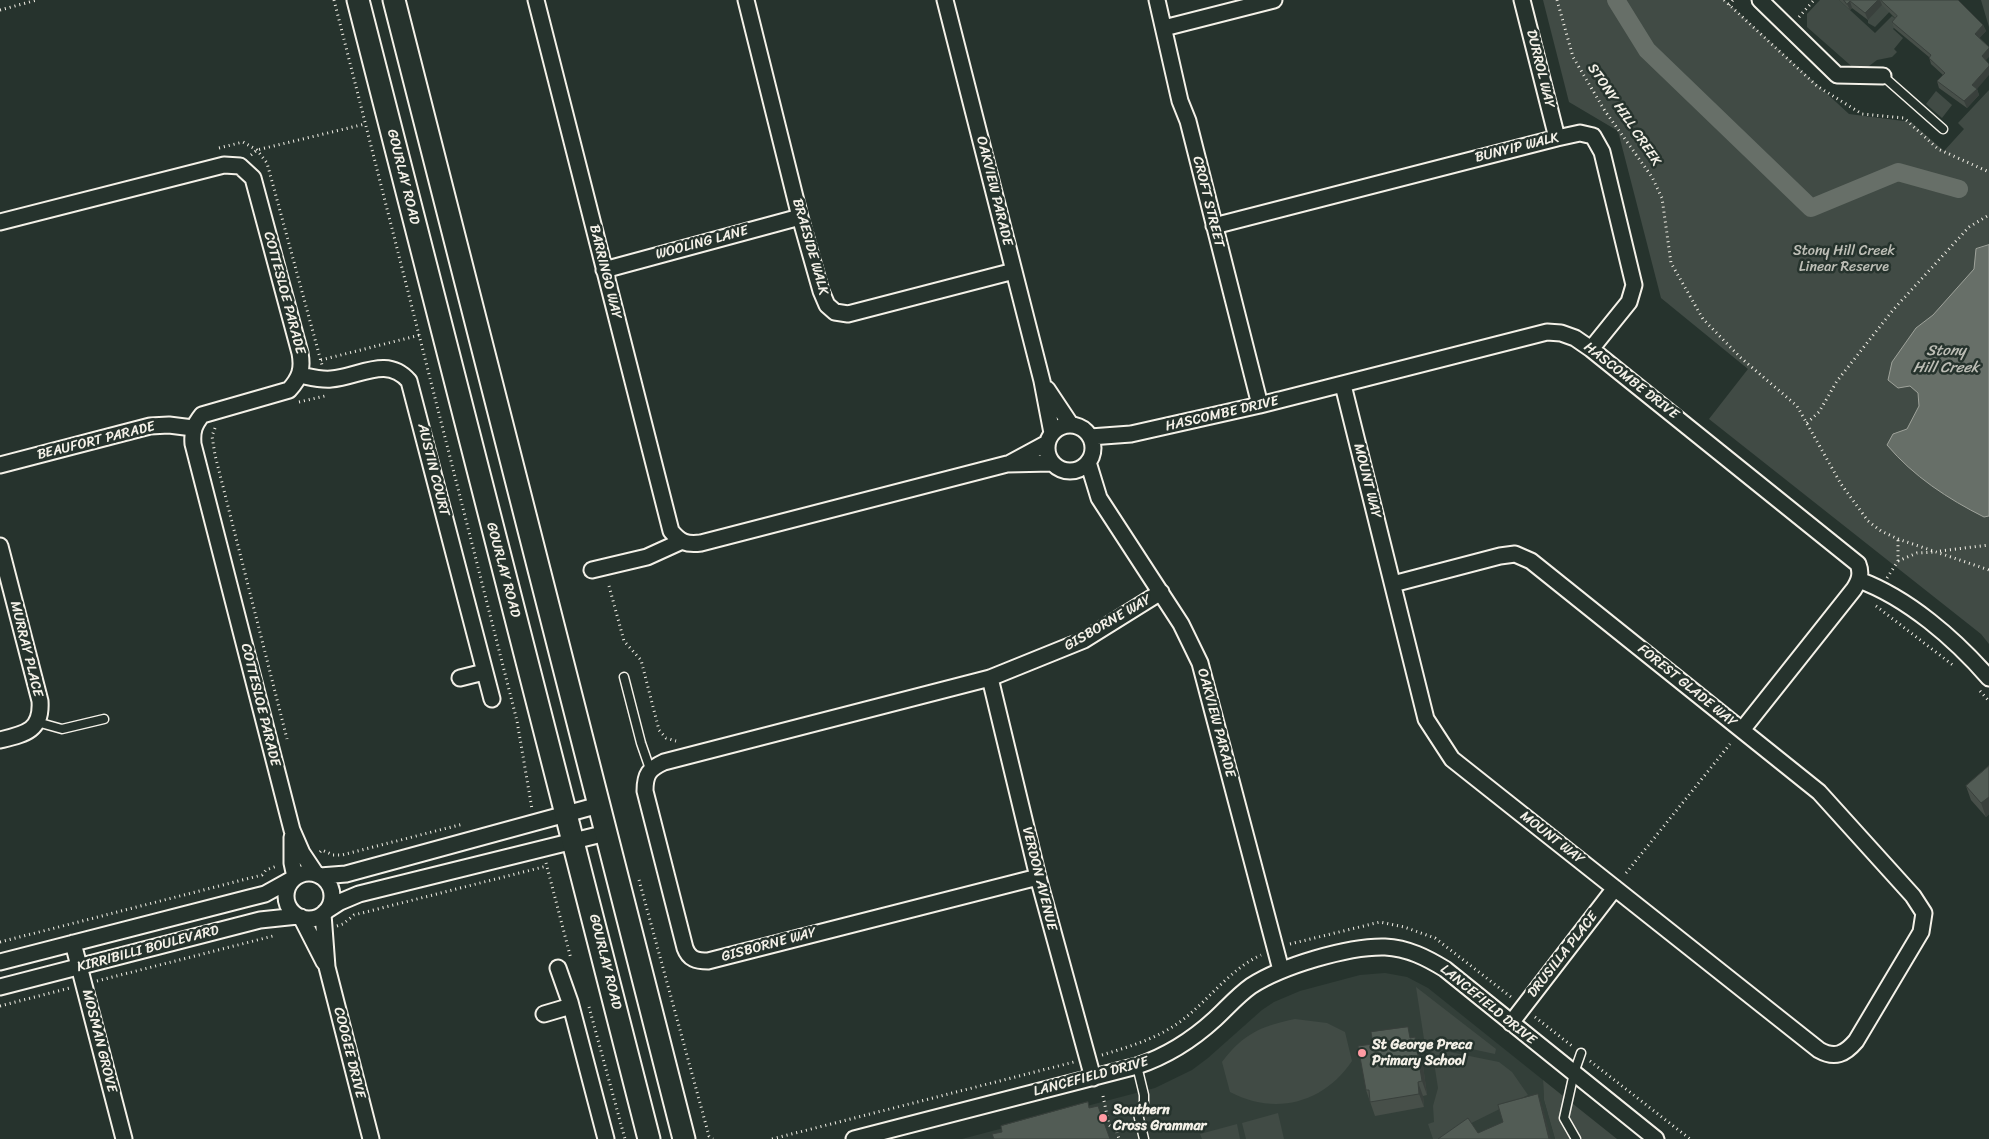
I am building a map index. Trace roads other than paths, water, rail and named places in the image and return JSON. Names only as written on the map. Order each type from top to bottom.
[{"type":"main road","name":"GOURLAY ROAD","points":[[358,0],[649,1139]]},
{"type":"main road","points":[[394,0],[684,1139]]},
{"type":"street","name":"BARRINGO WAY","points":[[536,0],[671,531],[680,542]]},
{"type":"street","name":"BRAESIDE WALK","points":[[746,0],[800,218],[821,291],[827,305],[835,312],[848,314],[1014,271]]},
{"type":"street","name":"OAKVIEW PARADE","points":[[945,0],[1042,381],[1050,438]]},
{"type":"street","name":"CROFT STREET","points":[[1157,0],[1180,101],[1188,121],[1260,405]]},
{"type":"street","points":[[1164,28],[1274,0]]},
{"type":"street","name":"DURROL WAY","points":[[1522,0],[1557,138]]},
{"type":"street","points":[[1770,3],[1837,75],[1883,76]]},
{"type":"street","name":"BUNYIP WALK","points":[[1214,226],[1557,138],[1585,133],[1592,136],[1599,144],[1634,285],[1629,302],[1591,349]]},
{"type":"street","name":"COTTESLOE PARADE","points":[[0,222],[224,165],[240,166],[253,178],[300,353],[302,362],[300,375],[288,390],[210,411],[202,415],[193,428],[193,444],[292,830],[302,853],[318,875]]},
{"type":"street","name":"WOOLING LANE","points":[[604,270],[800,218]]},
{"type":"street","name":"HASCOMBE DRIVE","points":[[1090,450],[1130,434],[1343,385],[1548,332],[1561,333],[1575,338],[1591,349],[1854,559],[1860,570],[1859,580]]},
{"type":"street","name":"AUSTIN COURT","points":[[300,375],[330,379],[386,367],[396,369],[409,380],[492,700]]},
{"type":"street","name":"OAKVIEW PARADE","points":[[1042,381],[1070,425]]},
{"type":"street","name":"MOUNT WAY","points":[[1343,385],[1426,718],[1452,759],[1828,1056],[1843,1054],[1856,1042],[1923,926]]},
{"type":"street","name":"BEAUFORT PARADE","points":[[0,464],[150,426],[169,425],[193,428]]},
{"type":"street","points":[[592,570],[647,556],[680,542],[701,544],[1007,464],[1052,463],[1063,470],[1077,470],[1090,450],[1082,429],[1070,425],[1058,429],[1050,438],[1007,464]]},
{"type":"street","points":[[1050,438],[1047,450],[1052,463]]},
{"type":"street","name":"OAKVIEW PARADE","points":[[1090,450],[1099,498]]},
{"type":"street","name":"OAKVIEW PARADE","points":[[1070,471],[1099,498],[1181,624],[1200,663],[1281,970]]},
{"type":"street","name":"MURRAY PLACE","points":[[0,546],[40,701],[41,711],[37,722]]},
{"type":"street","name":"FOREST GLADE WAY","points":[[1393,584],[1500,556],[1515,554],[1531,561],[1830,803],[1913,896],[1924,913],[1923,926]]},
{"type":"street","points":[[1742,730],[1859,580],[1880,588],[1901,600],[1922,617],[1971,658],[1984,683]]},
{"type":"street","name":"GISBORNE WAY","points":[[1038,877],[708,961],[698,961],[691,958],[685,948],[644,791],[645,778],[650,768],[687,757],[990,678],[1084,640],[1161,592]]},
{"type":"street","points":[[460,678],[484,672]]},
{"type":"street","name":"VERDON AVENUE","points":[[990,678],[1038,877],[1093,1078]]},
{"type":"street","points":[[0,740],[23,734],[37,722]]},
{"type":"street","points":[[599,804],[346,874],[318,875],[305,873],[294,878],[286,892],[286,899],[288,906],[299,917],[325,918],[340,902],[359,894],[606,833]]},
{"type":"street","name":"COTTESLOE PARADE","points":[[292,830],[294,878]]},
{"type":"street","points":[[318,875],[325,880],[332,892],[332,899],[325,918]]},
{"type":"street","name":"KIRRIBILLI BOULEVARD","points":[[0,962],[265,894],[294,878]]},
{"type":"street","name":"DRUSILLA PLACE","points":[[1511,1023],[1615,888]]},
{"type":"street","name":"KIRRIBILLI BOULEVARD","points":[[0,987],[260,920],[299,917]]},
{"type":"street","name":"COOGEE DRIVE","points":[[299,917],[327,967]]},
{"type":"street","name":"COOGEE DRIVE","points":[[325,918],[327,967],[371,1139]]},
{"type":"street","name":"MOSMAN GROVE","points":[[73,943],[124,1139]]},
{"type":"street","name":"LANCEFIELD DRIVE","points":[[854,1139],[1137,1066],[1178,1048],[1250,987],[1281,970],[1359,949],[1386,947],[1406,950],[1426,957],[1445,969],[1656,1139]]},
{"type":"street","points":[[565,965],[571,1006],[606,1139]]},
{"type":"street","points":[[544,1014],[571,1006]]},
{"type":"lane","points":[[1883,76],[1943,129]]},
{"type":"lane","points":[[624,677],[641,743],[650,768]]},
{"type":"lane","points":[[37,722],[62,729],[104,719]]},
{"type":"lane","points":[[1576,1139],[1564,1118],[1574,1073],[1581,1053]]},
{"type":"lane","points":[[1137,1066],[1144,1095],[1144,1102],[1138,1114],[1144,1139]]},
{"type":"water","name":"Stony Hill Creek","points":[[1989,245],[1989,516],[1984,517],[1957,503],[1932,486],[1908,467],[1887,445],[1893,434],[1907,429],[1919,406],[1918,393],[1910,386],[1898,388],[1888,380],[1892,362],[1916,328],[1933,315],[1974,269],[1976,249]]},
{"type":"waterway","name":"Stony Hill Creek","points":[[1616,0],[1647,50],[1811,208],[1898,172],[1959,189]]},
{"type":"place","name":"St George Preca Primary School","points":[[1362,1053]]},
{"type":"place","name":"Southern Cross Grammar","points":[[1103,1118]]},
{"type":"park label","name":"Stony Hill Creek Linear Reserve","points":[[1844,260]]}]
